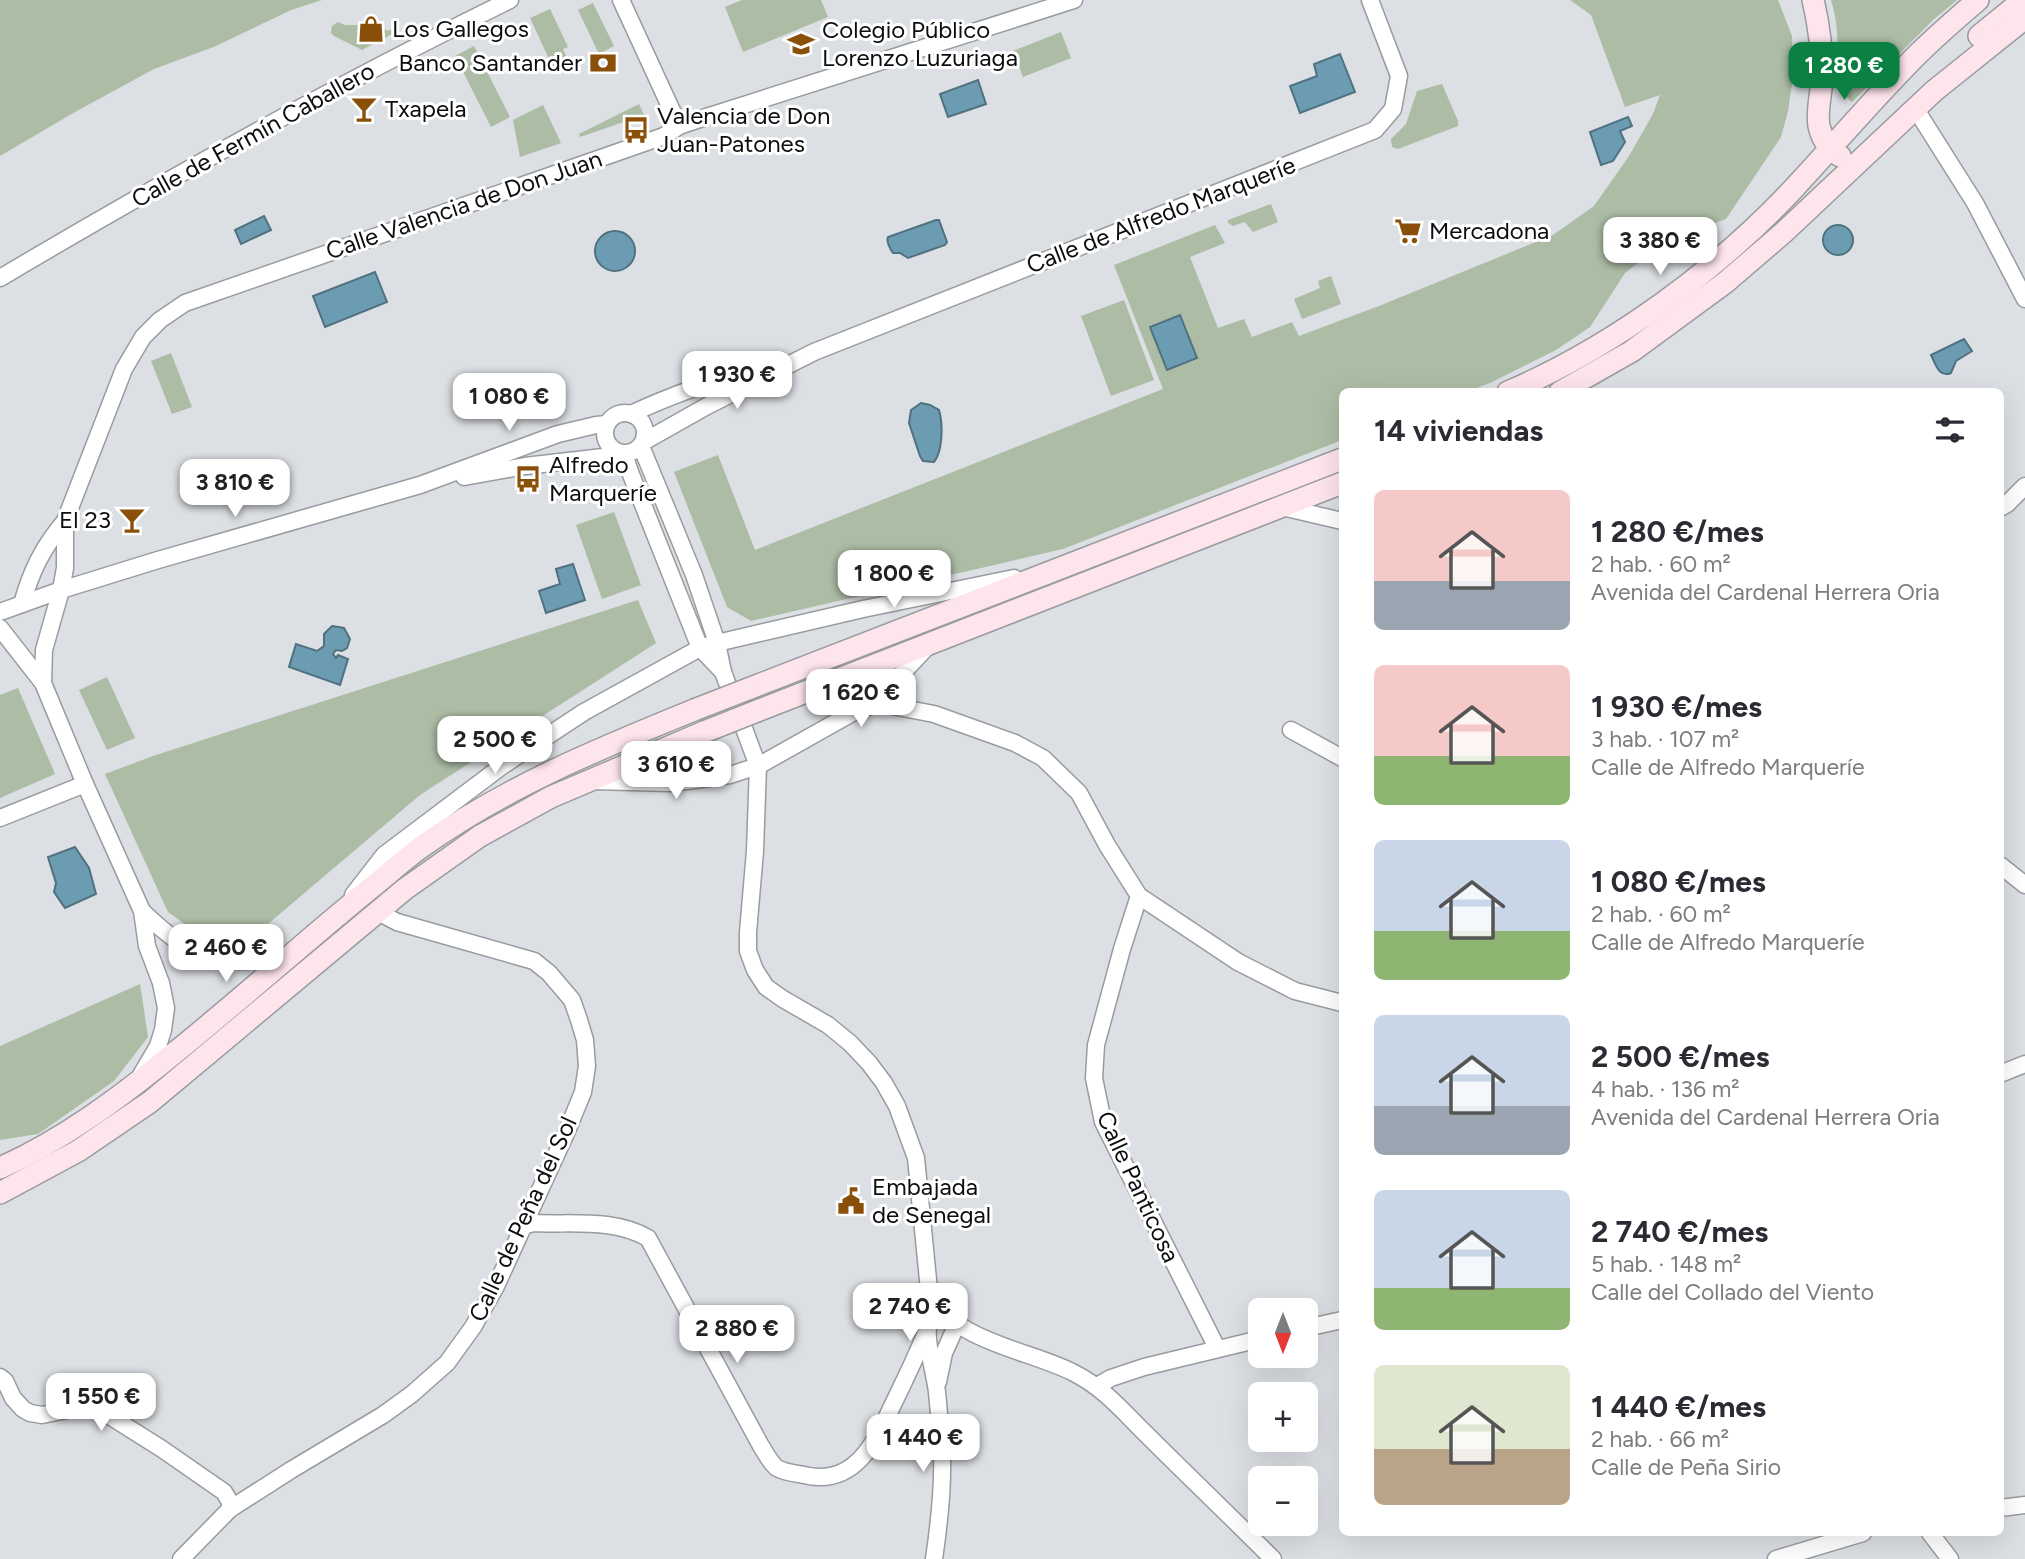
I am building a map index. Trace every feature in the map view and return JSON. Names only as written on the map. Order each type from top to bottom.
[{"type":"main road","points":[[1813,0],[1821,49],[1818,123],[1829,149],[1851,160],[1862,158]]},
{"type":"main road","points":[[1517,388],[1601,344],[1681,289],[1714,262],[1777,205],[1914,58],[1978,0]]},
{"type":"main road","points":[[1934,91],[1941,76],[1974,40],[2023,0]]},
{"type":"main road","points":[[1567,388],[1632,351],[1726,282],[1783,233],[1934,91],[2025,18]]},
{"type":"main road","points":[[0,1168],[90,1117],[137,1084],[419,848],[487,804],[571,761],[694,710],[1339,460]]},
{"type":"main road","points":[[0,1193],[87,1146],[150,1102],[405,889],[480,836],[540,803],[757,711],[1339,485]]},
{"type":"street","name":"Calle de Fermín Caballero","points":[[0,278],[258,130],[510,0]]},
{"type":"street","points":[[621,0],[679,126]]},
{"type":"street","name":"Calle Valencia de Don Juan","points":[[22,604],[29,580],[48,541],[65,521],[124,369],[143,337],[160,320],[185,303],[664,135],[679,126],[1074,0]]},
{"type":"street","name":"Calle de Alfredo Marqueríe","points":[[643,443],[707,406],[814,352],[1375,130],[1393,109],[1398,76],[1370,0]]},
{"type":"street","points":[[1915,108],[1975,203],[2025,299]]},
{"type":"street","name":"Calle de Alfredo Marqueríe","points":[[631,414],[685,390],[726,376],[814,352]]},
{"type":"street","points":[[0,612],[61,590],[420,485],[558,434],[607,424],[617,415],[631,414],[642,422],[645,428],[643,443],[694,575],[717,643],[723,672],[758,766],[748,951],[755,970],[766,987],[828,1025],[850,1043],[869,1063],[897,1105],[916,1158],[929,1290],[934,1302],[957,1324],[1073,1372],[1097,1386],[1273,1559]]},
{"type":"street","points":[[607,424],[608,444],[621,453],[700,648],[723,672]]},
{"type":"street","points":[[420,485],[525,466],[631,453],[643,443]]},
{"type":"street","points":[[2004,506],[2025,486]]},
{"type":"street","points":[[1282,507],[1339,520]]},
{"type":"street","points":[[43,683],[44,650],[65,568],[65,521]]},
{"type":"street","points":[[339,914],[384,855],[465,793],[574,718],[700,648],[863,609],[1056,570]]},
{"type":"street","points":[[0,628],[43,683],[142,911],[147,946],[161,984],[166,1008],[158,1046],[137,1084]]},
{"type":"street","points":[[589,780],[672,783],[730,775],[758,766],[858,710],[881,694],[930,644]]},
{"type":"street","points":[[903,672],[898,691],[902,700],[912,709]]},
{"type":"street","points":[[858,710],[873,705],[887,705],[934,714],[1015,743],[1043,758],[1079,793],[1139,896],[1238,962],[1295,992],[1339,1002]]},
{"type":"street","points":[[1291,730],[1339,756]]},
{"type":"street","points":[[0,818],[85,784]]},
{"type":"street","points":[[2004,868],[2025,886]]},
{"type":"street","name":"Calle Panticosa","points":[[1139,896],[1096,1045],[1094,1078],[1103,1122],[1217,1348]]},
{"type":"street","points":[[142,911],[182,946],[218,960],[241,962],[289,957]]},
{"type":"street","name":"Calle de Peña del Sol","points":[[181,1559],[230,1509],[383,1415],[447,1363],[473,1327],[496,1286],[583,1092],[585,1040],[572,1000],[549,973],[534,961],[397,922],[378,912]]},
{"type":"street","points":[[2004,1072],[2025,1064]]},
{"type":"street","points":[[522,1226],[534,1223],[607,1224],[637,1232],[648,1238],[761,1446],[776,1468],[791,1472],[816,1477],[827,1476],[844,1471],[865,1455],[881,1429],[929,1327]]},
{"type":"street","points":[[934,1302],[929,1317],[929,1350],[937,1389],[942,1456],[942,1492],[934,1559]]},
{"type":"street","points":[[1318,1325],[1339,1321]]},
{"type":"street","points":[[937,1389],[944,1353],[957,1324]]},
{"type":"street","points":[[1097,1386],[1111,1378],[1144,1367],[1248,1342]]},
{"type":"street","points":[[0,1377],[5,1381],[13,1398],[30,1413],[42,1415],[88,1406],[105,1413],[224,1492],[230,1502],[230,1509]]},
{"type":"street","points":[[2004,1507],[2025,1504]]},
{"type":"street","points":[[1776,1559],[1853,1536]]},
{"type":"street","points":[[1932,1536],[1950,1559]]},
{"type":"green space","points":[[0,0],[322,0],[291,10],[216,46],[154,69],[0,156]]},
{"type":"green space","points":[[742,0],[821,0],[828,17],[743,52],[725,7]]},
{"type":"green space","points":[[1570,0],[1778,0],[1792,36],[1793,77],[1781,137],[1726,219],[1668,240],[1625,273],[1590,327],[1556,350],[1477,388],[1339,388],[1339,441],[1063,549],[751,621],[727,607],[674,472],[718,455],[755,550],[1163,389],[1114,265],[1215,225],[1225,243],[1190,257],[1218,328],[1244,319],[1252,337],[1292,322],[1299,336],[1553,235],[1594,206],[1629,156],[1653,114],[1660,95],[1625,107],[1591,15]]},
{"type":"green space","points":[[1831,0],[1957,0],[1933,20],[1852,102],[1835,87],[1837,32]]},
{"type":"green space","points":[[593,3],[614,46],[599,54],[578,10]]},
{"type":"green space","points":[[550,9],[568,47],[563,49],[571,67],[556,74],[530,18]]},
{"type":"green space","points":[[338,22],[361,25],[368,37],[385,29],[392,29],[394,33],[362,50],[331,33],[332,26]]},
{"type":"green space","points":[[1061,32],[1071,58],[1023,77],[1013,51]]},
{"type":"green space","points":[[474,46],[510,117],[491,127],[455,56]]},
{"type":"green space","points":[[1442,84],[1458,126],[1398,149],[1392,147],[1391,139],[1406,124],[1417,91]]},
{"type":"green space","points":[[639,104],[644,115],[580,137],[579,134]]},
{"type":"green space","points":[[543,105],[561,143],[520,157],[513,120]]},
{"type":"green space","points":[[1271,204],[1278,222],[1253,232],[1245,222],[1233,226],[1228,223],[1228,220]]},
{"type":"green space","points":[[1331,276],[1341,304],[1302,319],[1294,299],[1320,288],[1318,281]]},
{"type":"green space","points":[[1124,300],[1154,380],[1111,396],[1081,316]]},
{"type":"green space","points":[[171,353],[192,407],[172,414],[151,361]]},
{"type":"green space","points":[[614,512],[641,585],[602,599],[576,525]]},
{"type":"green space","points":[[638,600],[656,643],[420,795],[243,945],[211,943],[168,912],[105,774],[153,756]]},
{"type":"green space","points":[[107,677],[135,738],[107,750],[79,690]]},
{"type":"green space","points":[[18,688],[55,774],[0,798],[0,695]]},
{"type":"green space","points":[[140,984],[148,1037],[114,1081],[38,1134],[0,1140],[0,1046]]},
{"type":"water","points":[[1340,54],[1355,92],[1300,113],[1290,86],[1317,76],[1314,64]]},
{"type":"water","points":[[978,80],[986,104],[948,117],[940,94]]},
{"type":"water","points":[[1628,117],[1632,126],[1620,131],[1625,142],[1613,161],[1601,165],[1590,132]]},
{"type":"water","points":[[264,216],[271,230],[241,244],[235,230]]},
{"type":"water","points":[[939,220],[947,242],[945,245],[908,258],[900,253],[893,253],[888,237]]},
{"type":"water","points":[[1838,225],[1849,229],[1853,240],[1849,251],[1838,255],[1827,251],[1823,240],[1827,229]]},
{"type":"water","points":[[615,231],[629,237],[635,251],[629,265],[615,271],[601,265],[595,251],[601,237]]},
{"type":"water","points":[[375,272],[387,302],[325,327],[313,296]]},
{"type":"water","points":[[1180,315],[1197,358],[1167,370],[1150,327]]},
{"type":"water","points":[[1964,339],[1972,351],[1956,361],[1951,373],[1944,374],[1931,355]]},
{"type":"water","points":[[921,403],[939,410],[941,444],[934,462],[923,461],[909,423],[911,410]]},
{"type":"water","points":[[573,564],[585,600],[546,613],[539,591],[560,584],[556,569]]},
{"type":"water","points":[[332,626],[344,628],[350,639],[347,648],[336,650],[333,654],[336,658],[338,655],[348,659],[340,685],[289,667],[296,644],[317,651],[324,646],[324,634]]},
{"type":"water","points":[[75,847],[89,868],[96,894],[65,908],[54,892],[56,883],[48,857]]},
{"type":"place","name":"Los Gallegos","points":[[371,29]]},
{"type":"place","name":"Colegio Público Lorenzo Luzuriaga","points":[[801,44]]},
{"type":"place","name":"Banco Santander","points":[[603,63]]},
{"type":"place","name":"Txapela","points":[[364,109]]},
{"type":"place","name":"Valencia de Don Juan-Patones","points":[[636,130]]},
{"type":"place","name":"Mercadona","points":[[1408,231]]},
{"type":"place","name":"Alfredo Marqueríe","points":[[528,479]]},
{"type":"place","name":"El 23","points":[[132,520]]},
{"type":"place","name":"Embajada de Senegal","points":[[851,1201]]}]
